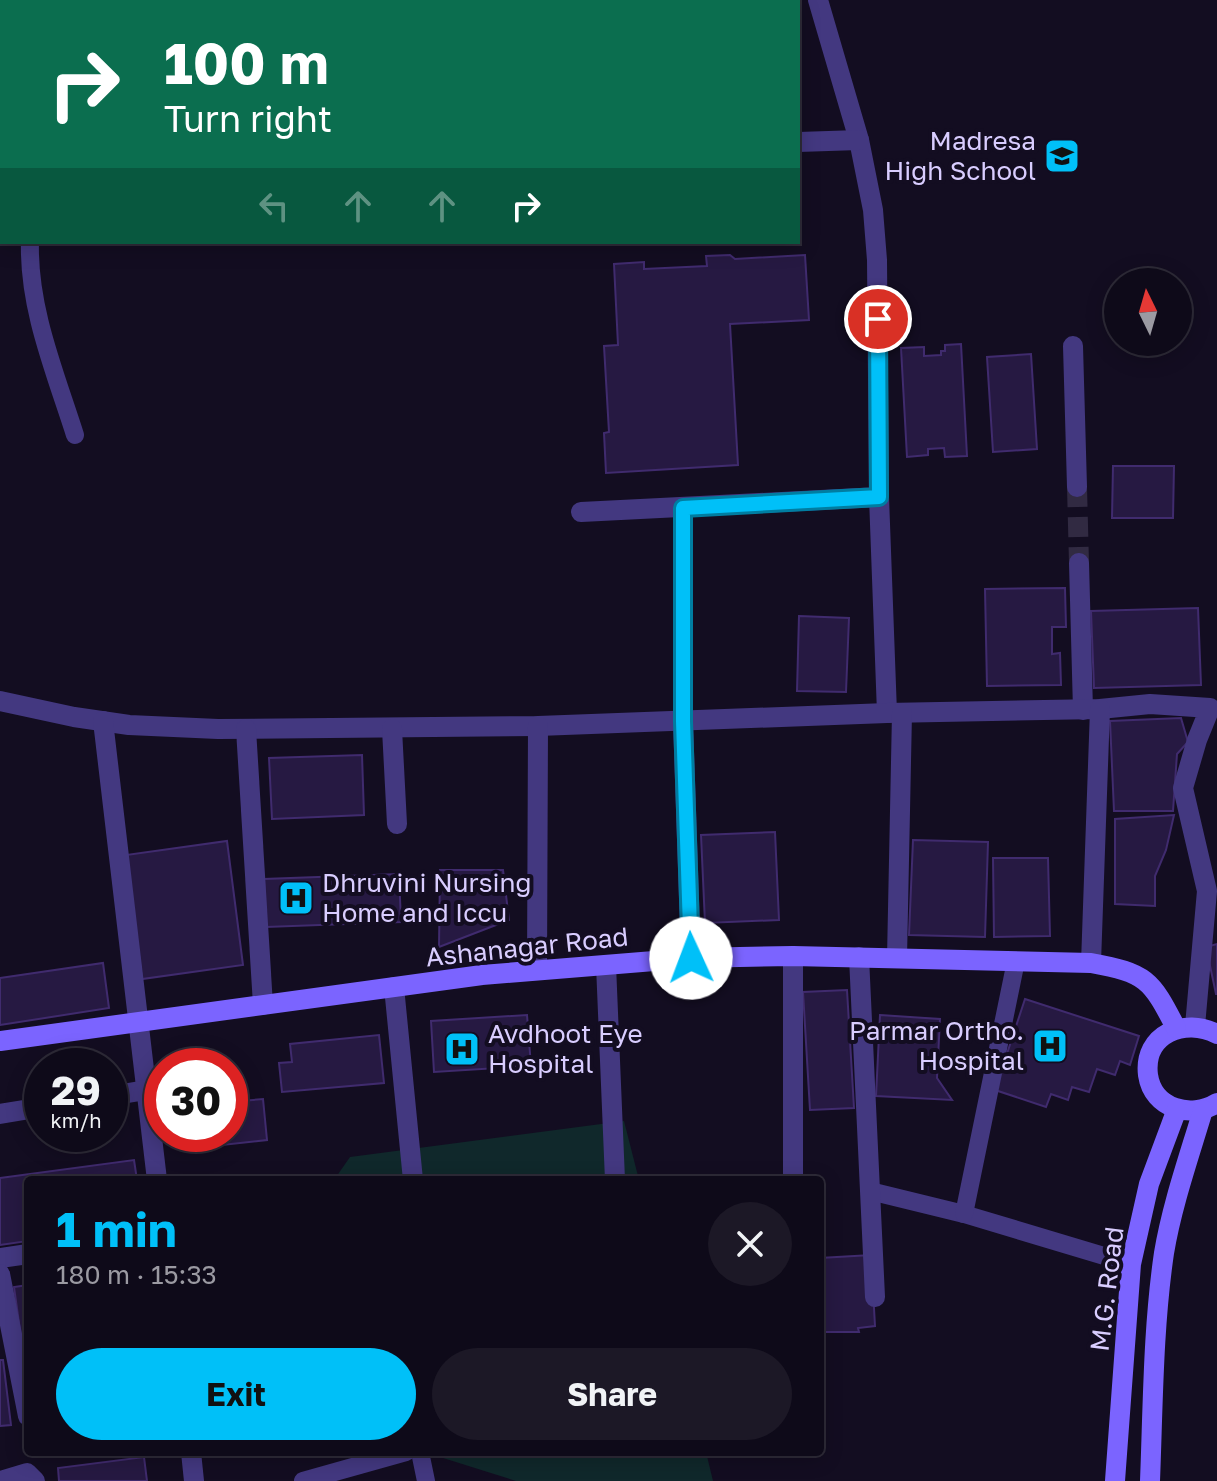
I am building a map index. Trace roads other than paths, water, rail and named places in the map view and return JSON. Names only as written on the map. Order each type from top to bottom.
[{"type":"main road","name":"Ashanagar Road","points":[[0,1041],[482,975],[691,958],[793,956],[1091,963],[1127,969],[1142,977],[1158,993],[1185,1027]]},
{"type":"main road","points":[[1150,1481],[1158,1303],[1165,1250],[1177,1198],[1210,1107],[1177,1109],[1164,1102],[1154,1091],[1148,1077],[1149,1062],[1163,1036],[1185,1027],[1204,1027],[1217,1034]]},
{"type":"main road","name":"M.G. Road","points":[[1115,1481],[1131,1264],[1149,1184],[1177,1109]]},
{"type":"street","points":[[818,0],[859,140],[873,210],[877,260],[879,497],[894,713],[897,958]]},
{"type":"street","points":[[800,142],[859,140]]},
{"type":"street","points":[[1073,346],[1077,487]]},
{"type":"street","points":[[581,512],[879,497]]},
{"type":"street","points":[[683,508],[683,721],[691,958]]},
{"type":"street","points":[[1079,563],[1092,710],[1091,963]]},
{"type":"street","points":[[0,701],[103,721],[162,727],[246,729],[538,726],[894,713],[1092,710],[1150,704],[1214,708],[1197,740],[1183,788],[1207,891],[1185,1027]]},
{"type":"street","points":[[103,721],[144,1071]]},
{"type":"street","points":[[537,970],[538,726]]},
{"type":"street","points":[[246,729],[263,1005]]},
{"type":"street","points":[[392,729],[397,824]]},
{"type":"street","points":[[793,956],[793,1176]]},
{"type":"street","points":[[859,957],[875,1297]]},
{"type":"street","points":[[606,965],[615,1176]]},
{"type":"street","points":[[394,987],[413,1176]]},
{"type":"street","points":[[0,1114],[24,1110]]},
{"type":"street","points":[[154,1152],[157,1176]]},
{"type":"street","points":[[0,1258],[24,1255]]},
{"type":"street","points":[[0,1274],[24,1396]]},
{"type":"street","points":[[191,1456],[194,1481]]},
{"type":"street","points":[[1,1481],[27,1473],[35,1481]]},
{"type":"lane","points":[[30,244],[33,289],[40,323],[75,435]]},
{"type":"lane","points":[[964,1214],[1016,961]]},
{"type":"lane","points":[[870,1191],[964,1214],[1131,1264]]},
{"type":"lane","points":[[303,1481],[392,1456]]},
{"type":"lane","points":[[421,1456],[426,1481]]},
{"type":"tunnel","points":[[1077,487],[1079,563]]},
{"type":"place","name":"Madresa High School","points":[[1062,156]]},
{"type":"place","name":"Dhruvini Nursing Home and Iccu","points":[[296,898]]},
{"type":"place","name":"Parmar Ortho. Hospital","points":[[1050,1046]]},
{"type":"place","name":"Avdhoot Eye Hospital","points":[[462,1049]]}]
